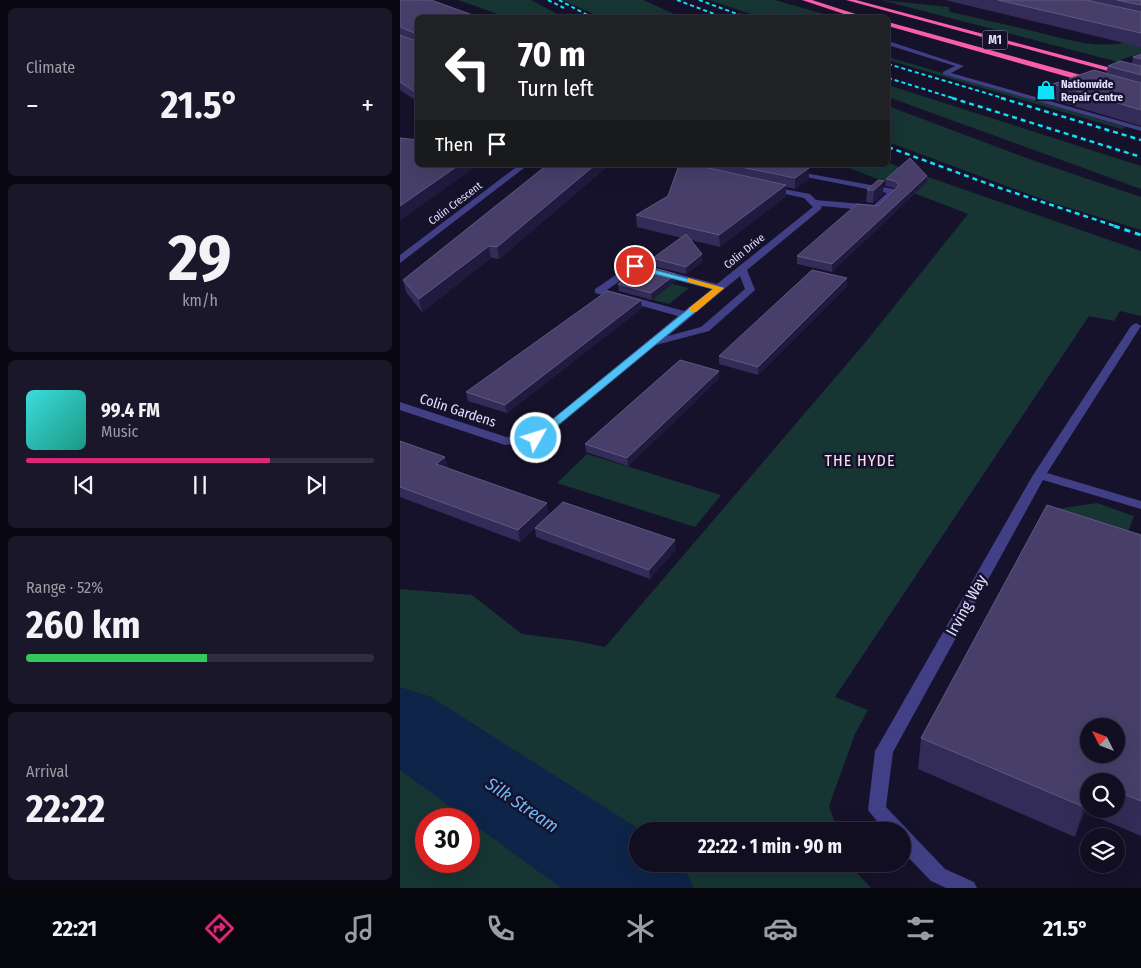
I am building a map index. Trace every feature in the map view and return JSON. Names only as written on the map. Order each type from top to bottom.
[{"type":"highway","points":[[805,0],[855,15]]},
{"type":"highway","name":"M1","points":[[849,0],[1141,78]]},
{"type":"highway","name":"M1","points":[[890,25],[1104,84]]},
{"type":"street","points":[[890,44],[961,66],[945,73],[1141,129]]},
{"type":"street","name":"Colin Crescent","points":[[400,260],[521,167]]},
{"type":"street","points":[[761,186],[807,196],[816,203],[876,208],[894,192],[784,170]]},
{"type":"street","name":"Colin Drive","points":[[536,438],[818,206],[816,203]]},
{"type":"street","points":[[686,315],[599,291],[635,266],[720,288]]},
{"type":"street","points":[[652,343],[706,329],[750,290],[742,269]]},
{"type":"street","points":[[1136,326],[1039,475],[1141,505]]},
{"type":"street","name":"Colin Gardens","points":[[400,406],[505,441],[536,438]]},
{"type":"street","name":"Irving Way","points":[[888,822],[877,810],[884,751],[1039,475]]},
{"type":"street","points":[[911,846],[938,875],[967,888]]},
{"type":"green space","points":[[458,0],[531,0],[559,15],[500,15]]},
{"type":"green space","points":[[562,0],[643,0],[677,15],[596,15]]},
{"type":"green space","points":[[709,0],[775,0],[828,15],[753,15]]},
{"type":"green space","points":[[881,0],[949,7],[950,12],[1085,43],[1112,44],[1141,38],[1141,53],[1120,60],[1141,66],[1141,68]]},
{"type":"green space","points":[[890,58],[1126,127],[1121,129],[890,61]]},
{"type":"green space","points":[[890,86],[1141,166],[1141,189],[890,98]]},
{"type":"green space","points":[[890,107],[1035,161],[1141,197],[1141,230],[1050,202],[890,143]]},
{"type":"green space","points":[[890,164],[1141,251],[1141,316],[1120,311],[1114,321],[1089,316],[835,697],[868,710],[855,734],[829,806],[835,822],[629,822],[629,872],[856,872],[871,888],[400,888],[400,589],[472,595],[522,634],[577,641],[605,647],[864,344],[968,214],[846,167],[890,167]]},
{"type":"green space","points":[[669,283],[689,288],[669,304],[649,299]]},
{"type":"green space","points":[[587,454],[721,495],[695,527],[557,483]]},
{"type":"green space","points":[[1097,503],[1134,516],[1120,553],[1057,509]]},
{"type":"building","points":[[400,0],[431,0],[473,15],[415,15],[415,33],[400,27]]},
{"type":"building","points":[[998,0],[1086,0],[1141,12],[1141,33]]},
{"type":"building","points":[[1117,0],[1141,0],[1141,5]]},
{"type":"building","points":[[400,35],[415,41],[415,92],[400,82]]},
{"type":"building","points":[[1141,54],[1141,59],[1133,57]]},
{"type":"building","points":[[1120,61],[1141,66],[1141,75],[1108,66]]},
{"type":"building","points":[[1094,70],[1141,83],[1141,110],[1053,84]]},
{"type":"building","points":[[400,138],[415,140],[415,167],[456,167],[400,206]]},
{"type":"building","points":[[910,158],[927,176],[832,264],[797,256],[857,204],[878,206],[899,185],[895,181],[886,179]]},
{"type":"building","points":[[544,167],[593,167],[497,247],[489,246],[419,299],[403,280]]},
{"type":"building","points":[[678,167],[704,167],[786,185],[719,235],[636,215],[668,196]]},
{"type":"building","points":[[741,167],[809,168],[795,178]]},
{"type":"building","points":[[878,180],[884,181],[874,190],[867,190]]},
{"type":"building","points":[[686,234],[702,254],[686,267],[653,258]]},
{"type":"building","points":[[643,265],[676,274],[651,293],[618,284]]},
{"type":"building","points":[[812,270],[847,278],[758,367],[719,356]]},
{"type":"building","points":[[607,291],[641,300],[505,405],[466,392]]},
{"type":"building","points":[[680,360],[719,371],[627,458],[585,444]]},
{"type":"building","points":[[400,441],[445,457],[436,464],[547,503],[518,530],[400,487]]},
{"type":"building","points":[[563,502],[675,540],[649,570],[535,528]]},
{"type":"building","points":[[1047,505],[1141,535],[1141,801],[1125,795],[1125,773],[1080,773],[1080,805],[921,738]]},
{"type":"waterway","name":"Silk Stream","points":[[400,722],[643,888]]},
{"type":"railway","points":[[548,0],[564,8]]},
{"type":"railway","points":[[559,0],[587,15]]},
{"type":"railway","points":[[677,0],[717,15]]},
{"type":"railway","points":[[699,0],[740,15]]},
{"type":"railway","points":[[890,65],[1006,99]]},
{"type":"railway","points":[[890,79],[956,99]]},
{"type":"railway","points":[[952,98],[1141,157]]},
{"type":"railway","points":[[1001,98],[1141,140]]},
{"type":"railway","points":[[890,148],[994,186],[1118,227]]},
{"type":"railway","points":[[1114,226],[1141,235]]},
{"type":"slow traffic","points":[[691,280],[720,288],[692,310]]},
{"type":"place","name":"Nationwide Repair Centre","points":[[1046,90]]},
{"type":"district","name":"THE HYDE","points":[[860,460]]},
{"type":"route","points":[[536,438],[720,288],[635,266]]}]
